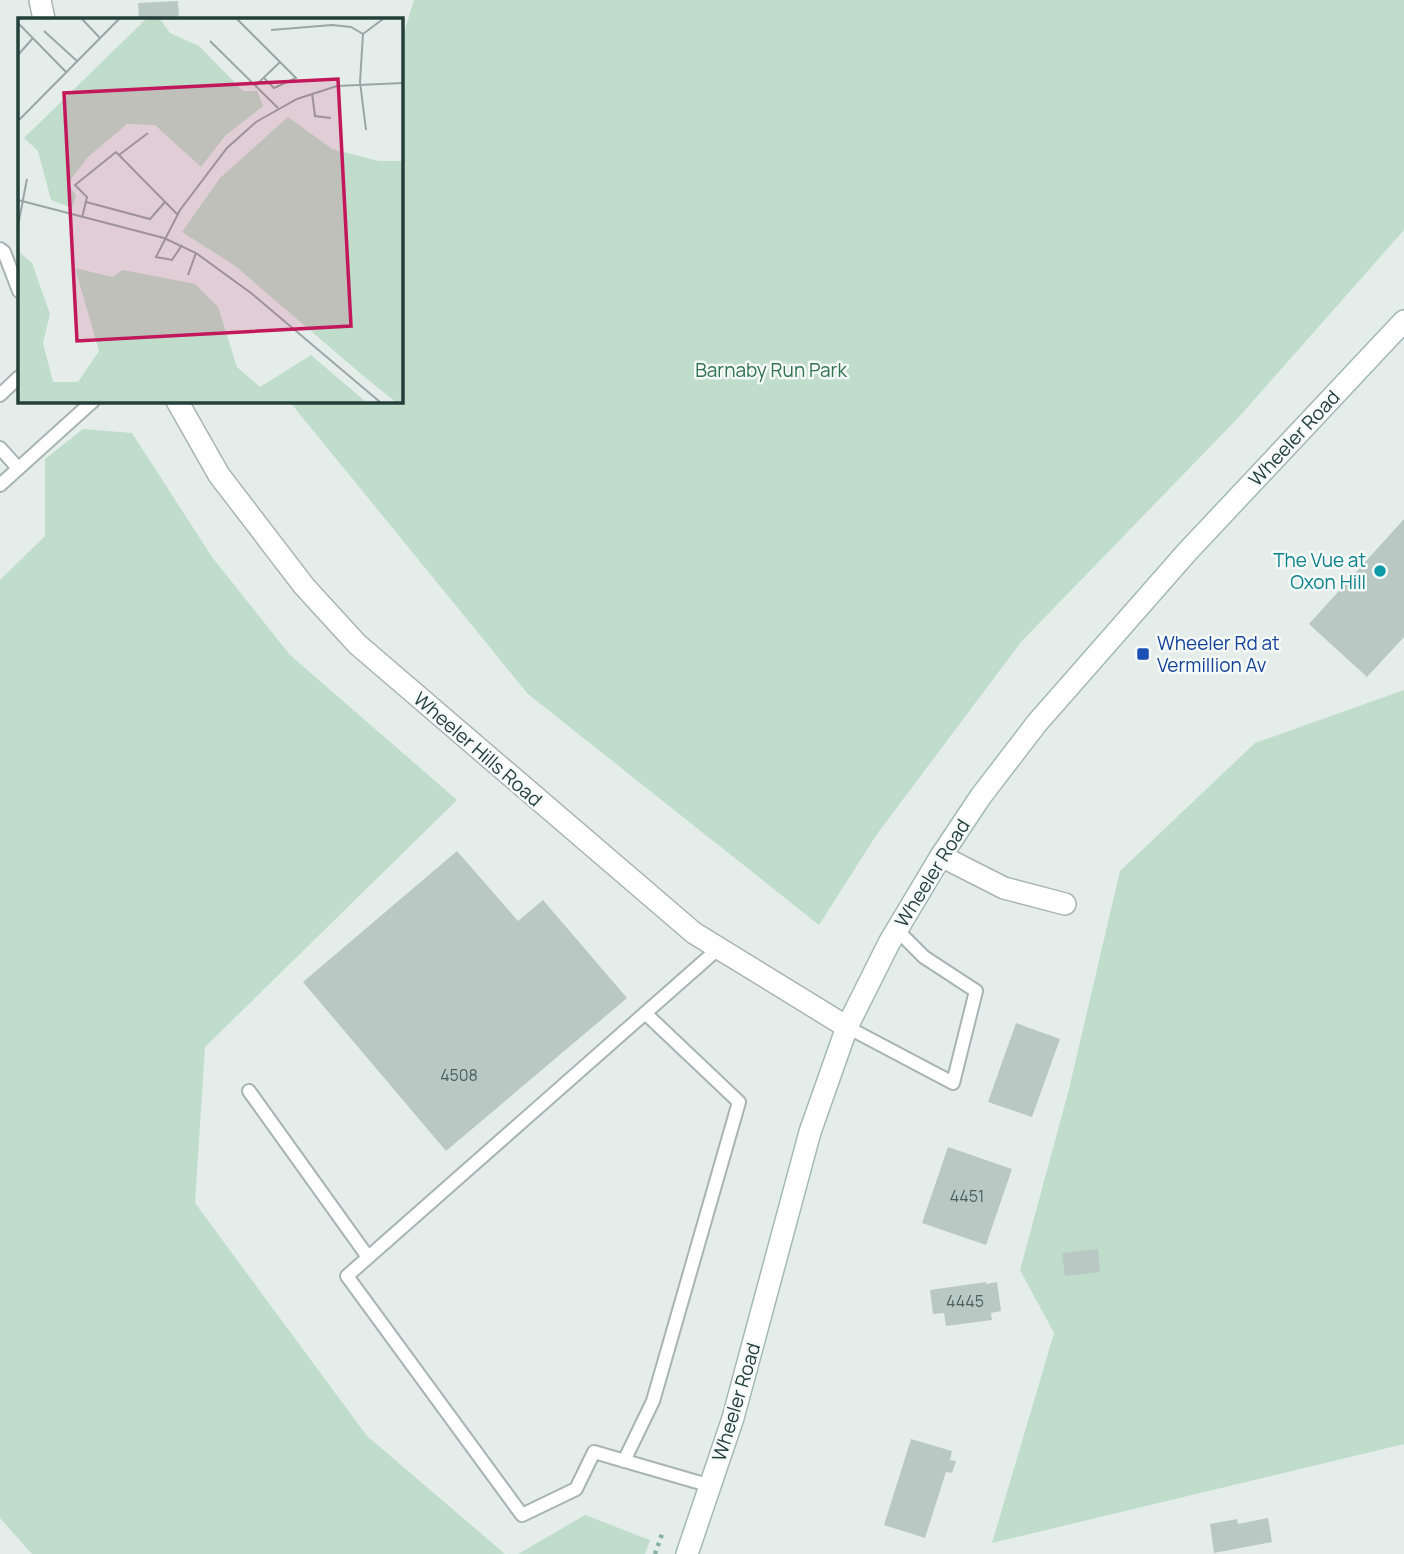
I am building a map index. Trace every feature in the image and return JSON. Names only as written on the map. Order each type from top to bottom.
[{"type":"main road","points":[[40,0],[44,18]]},
{"type":"main road","name":"Wheeler Road","points":[[687,1554],[754,1343],[810,1132],[848,1027],[897,930],[981,796],[1037,723],[1187,552],[1404,321]]},
{"type":"main road","name":"Wheeler Hills Road","points":[[178,402],[219,475],[304,586],[357,644],[694,933],[848,1027]]},
{"type":"main road","points":[[941,856],[1003,888],[1065,904]]},
{"type":"lane","points":[[0,249],[4,252],[18,288]]},
{"type":"lane","points":[[0,395],[18,378]]},
{"type":"lane","points":[[0,485],[92,402]]},
{"type":"lane","points":[[0,448],[18,468]]},
{"type":"lane","points":[[848,1027],[953,1083],[976,991],[924,957],[897,930]]},
{"type":"lane","points":[[710,1486],[594,1452],[576,1489],[522,1515],[347,1276],[719,948]]},
{"type":"lane","points":[[624,1461],[653,1401],[739,1102],[645,1013]]},
{"type":"lane","points":[[250,1091],[368,1257]]},
{"type":"path","points":[[654,1554],[663,1531]]},
{"type":"green space","name":"Barnaby Run Park","points":[[414,0],[1404,0],[1404,230],[1237,419],[1021,642],[877,834],[819,925],[528,694],[290,402],[402,402],[402,39]]},
{"type":"green space","points":[[83,429],[132,433],[212,557],[290,655],[457,800],[205,1047],[195,1203],[367,1436],[505,1554],[32,1554],[0,1518],[0,580],[45,536],[45,459]]},
{"type":"green space","points":[[1404,690],[1404,1444],[992,1543],[1054,1333],[1020,1270],[1069,1089],[1120,871],[1255,743]]},
{"type":"green space","points":[[585,1515],[650,1540],[645,1554],[518,1554]]},
{"type":"building","points":[[178,1],[179,18],[139,18],[138,3]]},
{"type":"building","name":"The Vue at Oxon Hill","points":[[1404,519],[1404,637],[1367,677],[1309,624]]},
{"type":"building","points":[[457,851],[518,921],[543,900],[627,998],[446,1151],[303,982]]},
{"type":"building","points":[[1016,1023],[1060,1039],[1032,1117],[988,1102]]},
{"type":"building","points":[[948,1147],[1012,1169],[986,1245],[922,1223]]},
{"type":"building","points":[[1098,1249],[1100,1272],[1065,1276],[1062,1253]]},
{"type":"building","points":[[997,1282],[1001,1311],[991,1313],[992,1320],[946,1326],[944,1313],[933,1314],[930,1290]]},
{"type":"building","points":[[911,1439],[952,1451],[950,1460],[956,1461],[952,1473],[946,1472],[925,1538],[884,1525]]},
{"type":"building","points":[[1268,1518],[1272,1542],[1214,1553],[1210,1524],[1237,1519],[1238,1524]]},
{"type":"place","name":"The Vue at Oxon Hill","points":[[1380,571]]},
{"type":"place","name":"Wheeler Rd at Vermillion Av","points":[[1143,654]]}]
